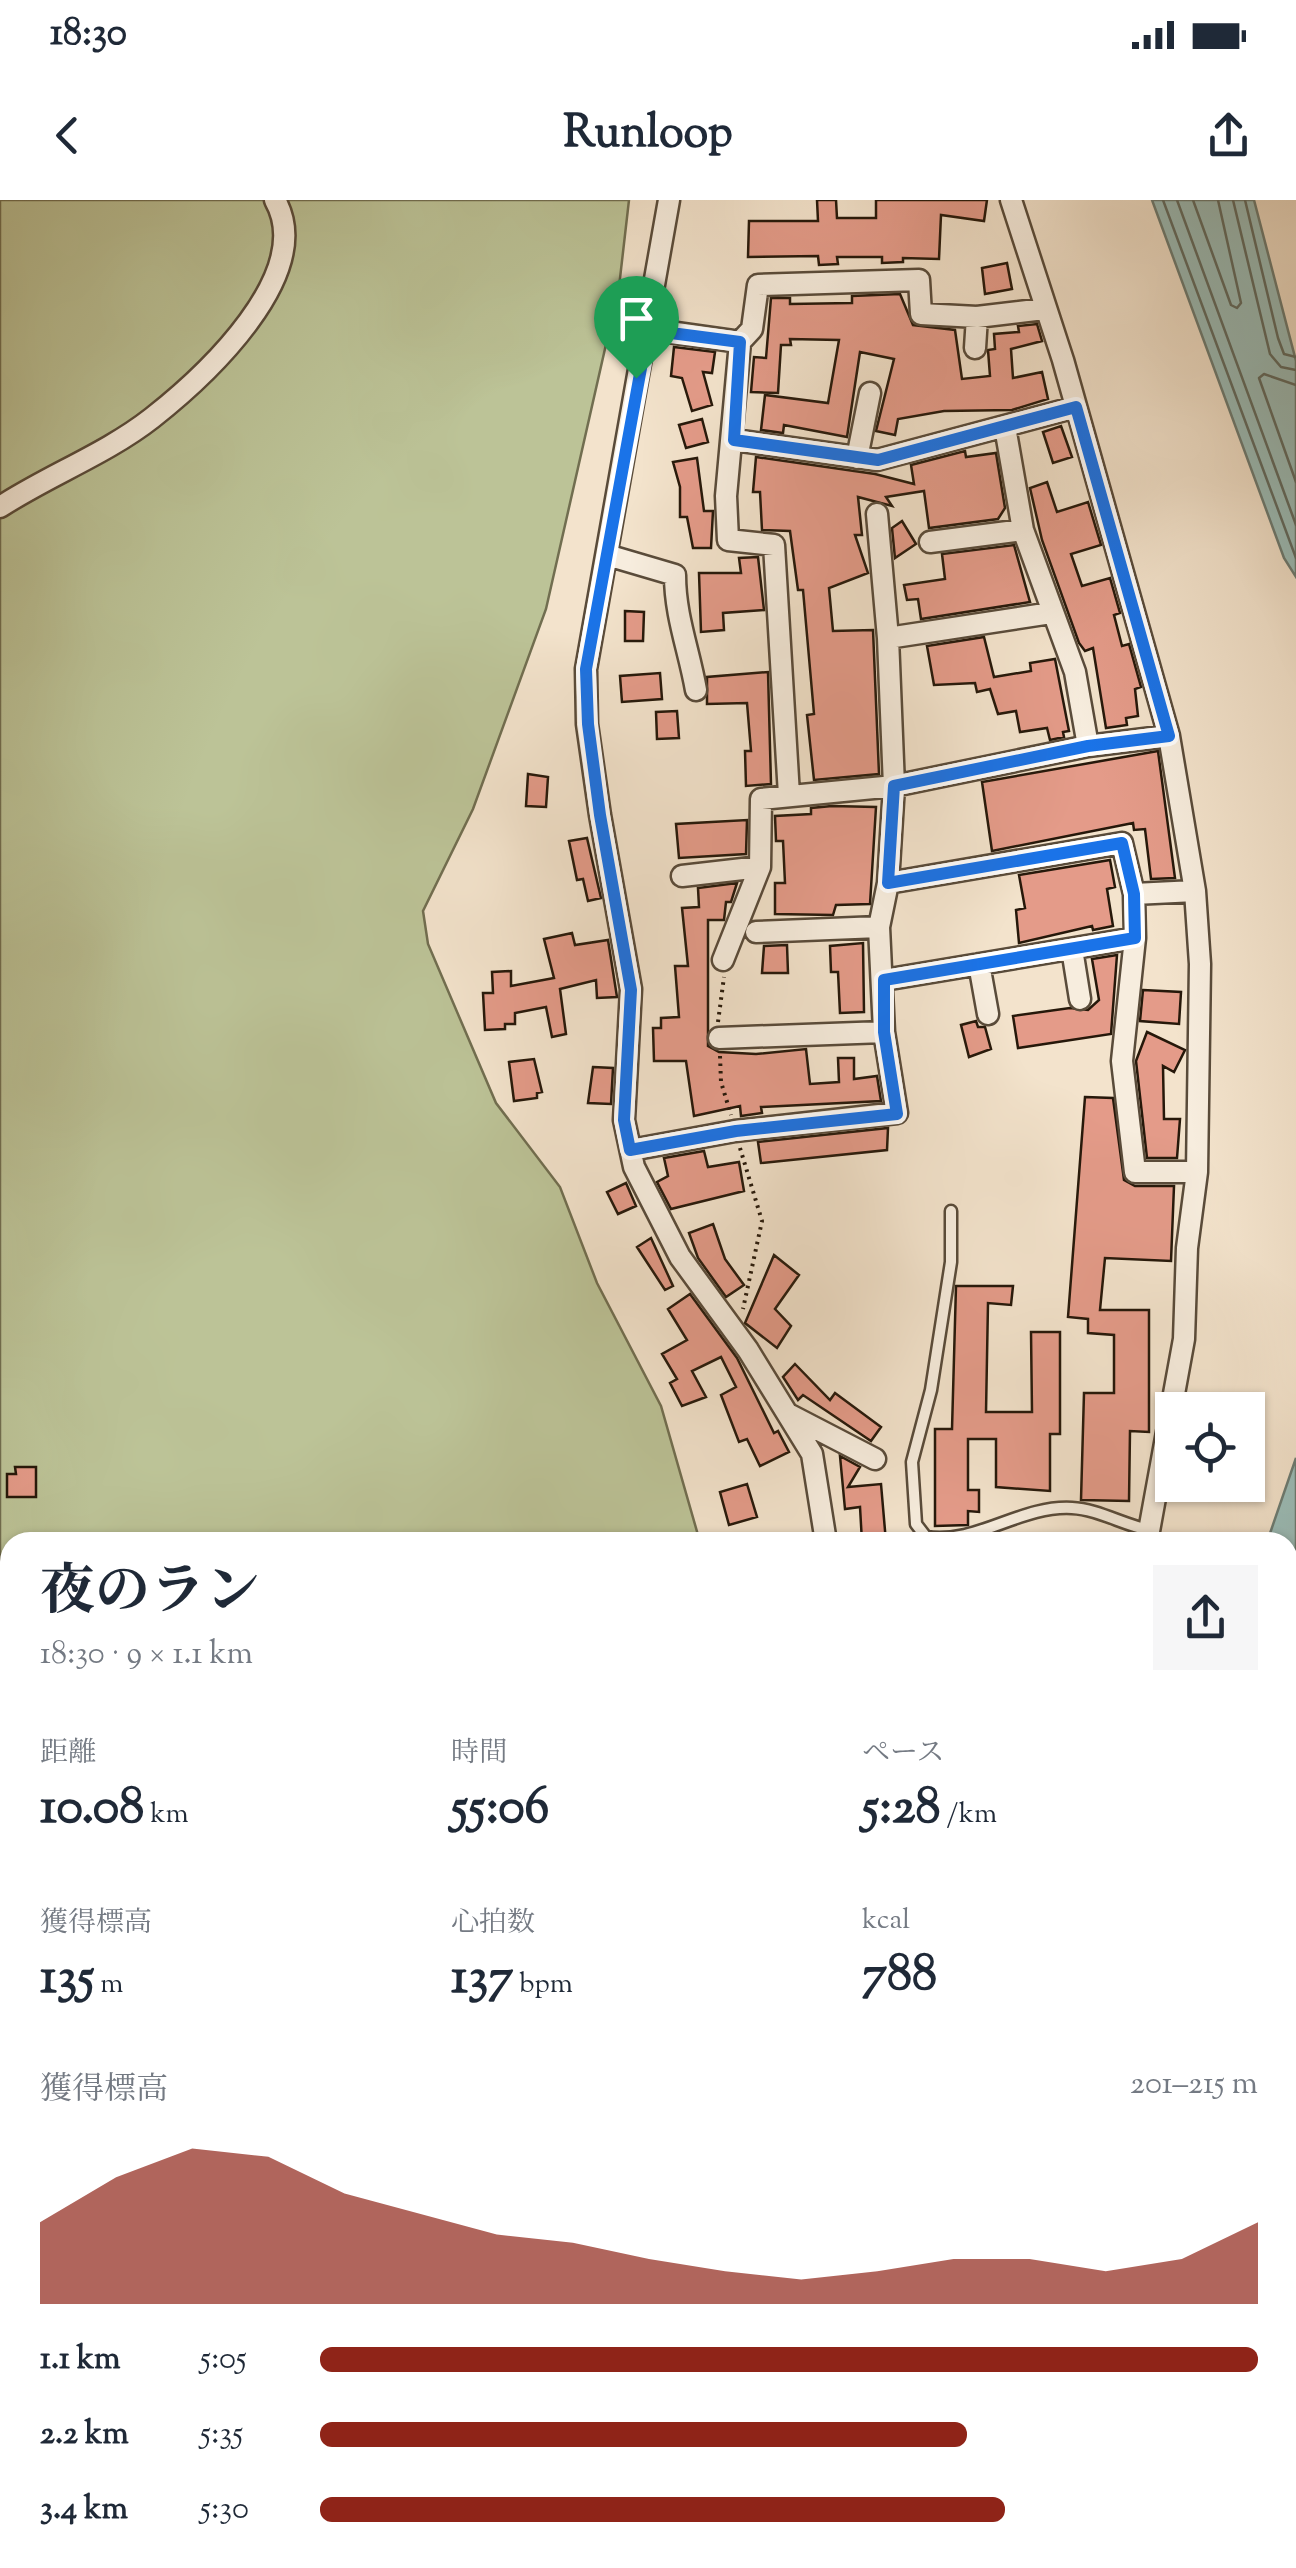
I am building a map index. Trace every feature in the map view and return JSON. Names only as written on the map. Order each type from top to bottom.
[{"type":"street","points":[[0,507],[151,418],[209,366],[275,282],[284,232],[275,200]]},
{"type":"street","points":[[669,200],[586,669],[588,724],[631,990],[624,1120],[646,1195],[680,1257],[812,1454],[824,1532]]},
{"type":"street","points":[[1011,200],[1076,407],[1169,736],[1196,891],[1200,964],[1197,1172],[1187,1248],[1184,1339],[1149,1532]]},
{"type":"street","points":[[790,795],[774,545],[728,540],[726,496],[740,342],[752,328],[758,285],[919,280],[921,314],[977,316],[1044,309]]},
{"type":"street","points":[[975,348],[977,316]]},
{"type":"street","points":[[648,330],[740,342]]},
{"type":"street","points":[[858,458],[870,393]]},
{"type":"street","points":[[734,440],[878,460],[1076,407]]},
{"type":"street","points":[[1005,426],[1023,530],[1050,613],[1075,672],[1088,746]]},
{"type":"street","points":[[630,1150],[736,1131],[897,1114],[884,1032],[880,928],[888,883],[894,786],[888,638],[877,514]]},
{"type":"street","points":[[930,542],[1023,530]]},
{"type":"street","points":[[607,555],[675,575],[675,614],[687,638],[696,690]]},
{"type":"street","points":[[888,638],[1050,613]]},
{"type":"street","points":[[724,960],[760,867],[760,799],[894,786],[1088,746],[1169,736]]},
{"type":"street","points":[[888,883],[1122,843],[1134,894],[1135,938],[1122,1061],[1135,1172],[1197,1172]]},
{"type":"street","points":[[682,876],[760,867]]},
{"type":"street","points":[[1134,894],[1196,891]]},
{"type":"street","points":[[756,932],[880,928]]},
{"type":"street","points":[[884,980],[1135,938]]},
{"type":"street","points":[[1072,948],[1080,998]]},
{"type":"street","points":[[979,964],[988,1014]]},
{"type":"street","points":[[719,1038],[884,1032]]},
{"type":"street","points":[[788,1414],[876,1459]]},
{"type":"lane","points":[[923,1532],[916,1524],[912,1462],[934,1372],[950,1262],[951,1211]]},
{"type":"lane","points":[[978,1532],[1018,1516],[1074,1508],[1137,1532]]},
{"type":"green space","points":[[0,200],[629,200],[619,287],[546,609],[473,809],[423,911],[428,944],[496,1103],[560,1187],[597,1283],[661,1406],[697,1532],[0,1532]]},
{"type":"water","points":[[1152,200],[1254,200],[1296,361],[1296,577],[1284,558]]},
{"type":"water","points":[[1296,1458],[1296,1532],[1270,1532]]},
{"type":"building","points":[[817,200],[836,200],[837,218],[876,218],[876,200],[987,200],[984,221],[941,215],[939,259],[903,258],[903,262],[882,263],[882,257],[837,257],[838,264],[819,265],[818,256],[748,257],[749,221],[818,221]]},
{"type":"building","points":[[1007,263],[1012,289],[985,294],[982,268]]},
{"type":"building","points":[[900,294],[913,325],[955,330],[962,379],[990,376],[988,350],[995,349],[994,334],[1019,332],[1018,326],[1037,324],[1042,341],[1011,349],[1013,378],[1042,372],[1048,399],[1012,410],[944,411],[898,419],[895,435],[876,431],[894,359],[860,352],[847,437],[784,425],[783,433],[761,430],[765,395],[828,403],[839,340],[790,339],[791,345],[781,345],[778,393],[751,392],[754,357],[766,358],[771,298],[790,298],[790,304],[852,303],[852,296]]},
{"type":"building","points":[[674,347],[715,352],[712,373],[703,372],[712,405],[692,411],[682,378],[671,376]]},
{"type":"building","points":[[702,419],[708,442],[686,448],[679,425]]},
{"type":"building","points":[[1061,426],[1072,457],[1053,463],[1043,432]]},
{"type":"building","points":[[965,451],[966,457],[996,453],[1005,508],[998,519],[929,528],[924,491],[886,497],[892,506],[858,497],[862,535],[855,535],[868,573],[829,588],[833,631],[873,630],[879,774],[814,780],[807,715],[814,714],[803,590],[798,590],[790,531],[762,530],[760,492],[753,492],[756,457],[875,474],[914,484],[911,465]]},
{"type":"building","points":[[697,458],[704,511],[713,511],[711,548],[693,548],[687,517],[680,517],[680,487],[673,462]]},
{"type":"building","points":[[1047,482],[1057,512],[1088,502],[1101,545],[1071,554],[1082,586],[1110,578],[1120,613],[1114,615],[1122,646],[1129,644],[1141,687],[1135,689],[1138,716],[1126,718],[1127,725],[1106,728],[1093,648],[1085,651],[1079,643],[1042,540],[1030,488]]},
{"type":"building","points":[[902,521],[916,544],[895,558],[892,528]]},
{"type":"building","points":[[1014,545],[1030,602],[921,619],[918,599],[907,600],[904,585],[945,579],[942,554]]},
{"type":"building","points":[[758,557],[764,610],[723,613],[724,630],[701,632],[699,573],[741,573],[739,558]]},
{"type":"building","points":[[625,611],[644,612],[643,641],[625,641]]},
{"type":"building","points":[[984,637],[994,677],[1031,671],[1030,663],[1055,659],[1069,731],[1063,732],[1064,737],[1050,740],[1047,728],[1020,732],[1016,711],[998,714],[990,689],[977,692],[975,683],[934,685],[927,646]]},
{"type":"building","points":[[768,672],[771,784],[746,786],[745,751],[751,751],[747,703],[707,704],[707,677]]},
{"type":"building","points":[[660,673],[662,699],[622,702],[620,676]]},
{"type":"building","points":[[677,711],[679,738],[657,739],[656,712]]},
{"type":"building","points":[[1158,751],[1175,878],[1151,879],[1145,829],[1134,830],[1133,823],[992,851],[982,782]]},
{"type":"building","points":[[528,774],[548,777],[546,807],[526,806]]},
{"type":"building","points":[[876,807],[870,904],[836,905],[833,915],[775,914],[775,883],[785,883],[783,841],[776,841],[775,816],[811,814],[811,808]]},
{"type":"building","points":[[747,820],[746,854],[679,858],[676,824]]},
{"type":"building","points":[[587,838],[601,898],[588,901],[583,879],[577,880],[569,841]]},
{"type":"building","points":[[1110,860],[1115,887],[1107,889],[1113,926],[1093,930],[1092,926],[1019,943],[1016,910],[1025,908],[1019,875]]},
{"type":"building","points":[[737,883],[731,902],[726,902],[724,920],[708,920],[708,1046],[719,1052],[756,1054],[806,1049],[810,1084],[839,1082],[838,1058],[854,1058],[854,1079],[877,1076],[881,1101],[761,1107],[762,1113],[741,1116],[740,1106],[694,1116],[686,1061],[654,1061],[653,1028],[661,1028],[661,1018],[679,1017],[675,966],[688,966],[682,908],[699,907],[698,888]]},
{"type":"building","points":[[572,933],[575,945],[608,940],[617,997],[597,998],[596,980],[560,989],[566,1034],[552,1037],[546,1007],[515,1013],[515,1024],[505,1024],[505,1029],[485,1030],[483,993],[493,993],[492,972],[511,971],[511,986],[554,978],[544,939]]},
{"type":"building","points":[[863,943],[864,1012],[840,1013],[838,972],[831,972],[830,946]]},
{"type":"building","points":[[787,945],[788,973],[762,973],[764,946]]},
{"type":"building","points":[[1117,955],[1111,1034],[1018,1048],[1013,1016],[1070,1008],[1088,1010],[1099,1000],[1092,959]]},
{"type":"building","points":[[1143,990],[1181,992],[1179,1024],[1140,1021]]},
{"type":"building","points":[[976,1021],[978,1027],[985,1027],[991,1049],[969,1057],[961,1025]]},
{"type":"building","points":[[1147,1032],[1185,1050],[1174,1072],[1163,1066],[1164,1119],[1180,1119],[1177,1158],[1147,1158],[1136,1061]]},
{"type":"building","points":[[534,1059],[542,1092],[537,1093],[537,1098],[514,1101],[509,1062]]},
{"type":"building","points":[[593,1067],[613,1068],[611,1104],[588,1103]]},
{"type":"building","points":[[1085,1097],[1113,1098],[1124,1180],[1135,1186],[1174,1186],[1171,1261],[1105,1258],[1100,1310],[1149,1310],[1149,1432],[1130,1431],[1129,1501],[1081,1500],[1084,1393],[1114,1393],[1114,1335],[1088,1333],[1088,1319],[1068,1317]]},
{"type":"building","points":[[888,1128],[887,1150],[761,1163],[758,1142]]},
{"type":"building","points":[[704,1151],[708,1167],[739,1162],[744,1191],[671,1209],[657,1182],[668,1176],[664,1158]]},
{"type":"building","points":[[626,1183],[636,1206],[618,1214],[607,1192]]},
{"type":"building","points":[[713,1224],[725,1259],[744,1285],[726,1297],[698,1258],[689,1233]]},
{"type":"building","points":[[651,1238],[673,1286],[665,1290],[637,1247]]},
{"type":"building","points":[[774,1255],[799,1275],[775,1309],[791,1326],[777,1348],[745,1323]]},
{"type":"building","points":[[956,1286],[1013,1286],[1011,1305],[988,1303],[986,1412],[1032,1412],[1031,1332],[1060,1332],[1060,1434],[1050,1434],[1050,1491],[996,1487],[996,1439],[968,1439],[968,1490],[979,1490],[979,1512],[968,1511],[968,1525],[935,1526],[935,1429],[952,1429]]},
{"type":"building","points":[[690,1294],[737,1358],[774,1433],[778,1431],[789,1452],[760,1466],[747,1439],[739,1442],[721,1395],[736,1387],[721,1357],[692,1371],[706,1397],[682,1406],[670,1383],[677,1379],[662,1354],[687,1340],[668,1309]]},
{"type":"building","points":[[795,1364],[830,1400],[835,1393],[881,1427],[871,1441],[803,1395],[798,1400],[783,1377]]},
{"type":"building","points":[[840,1456],[860,1467],[848,1487],[881,1484],[885,1532],[861,1532],[860,1507],[845,1509]]},
{"type":"building","points":[[15,1467],[36,1467],[36,1497],[7,1497],[7,1474],[16,1474]]},
{"type":"building","points":[[747,1484],[757,1517],[729,1525],[720,1492]]},
{"type":"route","points":[[648,330],[740,342],[734,440],[878,460],[1076,407],[1169,736],[1088,746],[894,786],[888,883],[1122,843],[1134,894],[1135,938],[884,980],[884,1032],[897,1114],[736,1131],[630,1150],[624,1120],[631,990],[600,815],[588,724],[586,669],[636,378],[648,330]]}]
